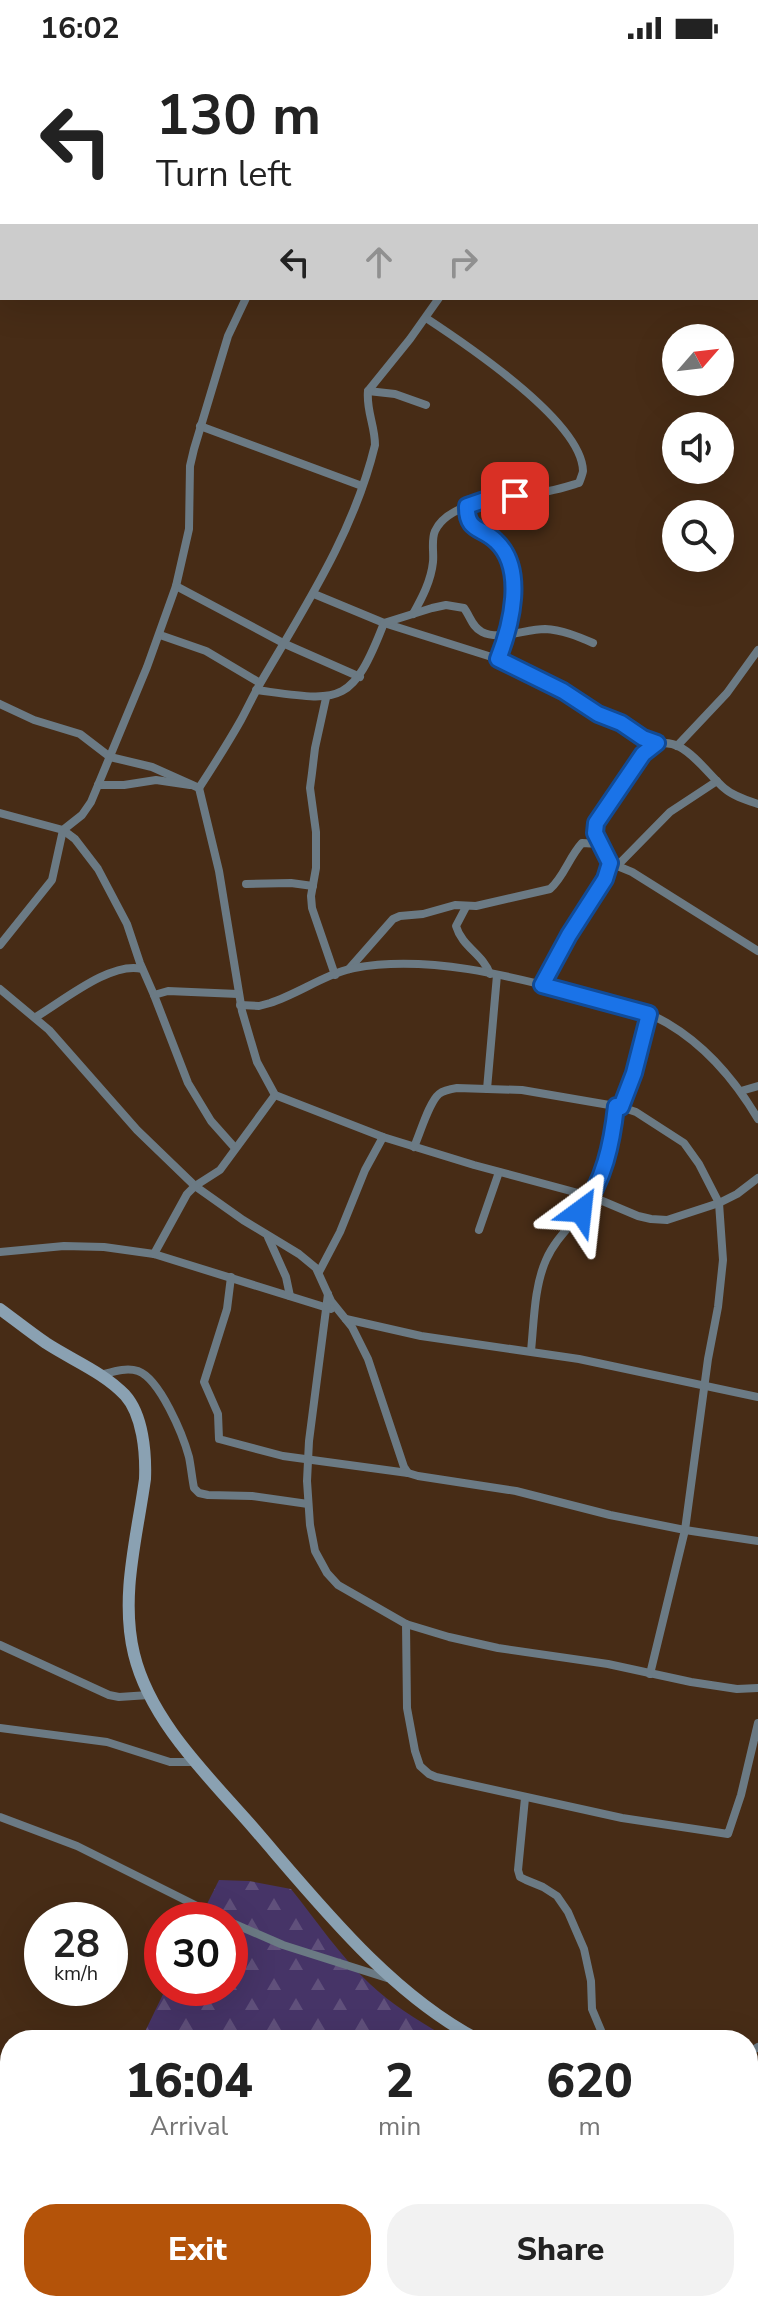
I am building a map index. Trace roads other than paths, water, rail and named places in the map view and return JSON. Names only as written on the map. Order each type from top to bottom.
[{"type":"main road","points":[[0,1309],[46,1343],[100,1375],[126,1396],[138,1419],[145,1479],[128,1594],[130,1634],[149,1695],[196,1762],[344,1931],[396,1981],[463,2030]]},
{"type":"street","points":[[0,945],[52,880],[63,830],[85,811],[98,785],[160,635],[187,541],[190,466],[200,426],[228,336],[245,300]]},
{"type":"street","points":[[438,300],[368,391],[375,445],[337,550],[237,728],[197,786],[219,871],[240,1005],[257,1062],[275,1095],[383,1137],[593,1197],[638,1216],[667,1220],[719,1203],[755,1185]]},
{"type":"street","points":[[413,614],[430,580],[433,534],[439,525],[467,506],[490,498],[561,489],[579,483],[583,471],[578,455],[554,418],[476,352],[426,318]]},
{"type":"street","points":[[368,391],[395,394],[426,405]]},
{"type":"street","points":[[200,426],[362,486]]},
{"type":"street","points":[[467,506],[470,523],[496,540],[509,564],[514,589],[513,608],[508,634],[498,659]]},
{"type":"street","points":[[176,586],[285,644],[360,677]]},
{"type":"street","points":[[314,594],[384,623],[498,659],[563,691],[643,738],[677,746],[693,755],[725,789],[758,804]]},
{"type":"street","points":[[384,623],[446,605],[457,605],[464,608],[474,626],[484,633],[560,631],[593,643]]},
{"type":"street","points":[[160,635],[218,657],[258,687],[326,698],[342,692],[360,677],[384,623]]},
{"type":"street","points":[[677,746],[727,693],[758,650]]},
{"type":"street","points":[[326,698],[310,788],[316,820],[312,908],[335,975]]},
{"type":"street","points":[[0,704],[34,720],[80,734],[110,757],[152,767],[197,786]]},
{"type":"street","points":[[657,743],[643,754],[596,823],[595,833],[599,844],[614,864],[632,872],[758,951]]},
{"type":"street","points":[[98,785],[156,780],[197,786]]},
{"type":"street","points":[[542,985],[614,864],[670,812],[717,781]]},
{"type":"street","points":[[0,813],[63,830],[80,846],[103,878],[127,924],[188,1083],[211,1121],[235,1148]]},
{"type":"street","points":[[349,969],[393,919],[550,889],[582,843],[599,844]]},
{"type":"street","points":[[246,884],[313,886]]},
{"type":"street","points":[[466,907],[456,926],[458,936],[494,974],[487,1089]]},
{"type":"street","points":[[240,1005],[270,1003],[349,969],[374,965],[418,963],[494,974],[649,1014],[672,1026],[729,1075],[758,1119]]},
{"type":"street","points":[[36,1017],[105,975],[128,967],[142,969]]},
{"type":"street","points":[[0,989],[36,1017],[137,1130],[195,1186],[267,1236],[299,1254],[319,1272],[328,1294],[352,1327],[368,1359],[408,1473]]},
{"type":"street","points":[[154,995],[168,991],[238,994]]},
{"type":"street","points":[[531,1351],[537,1293],[545,1262],[553,1247],[593,1197],[601,1178],[618,1106],[634,1073],[649,1014]]},
{"type":"street","points":[[741,1091],[758,1086]]},
{"type":"street","points":[[414,1147],[434,1098],[442,1091],[457,1088],[522,1090],[618,1106],[649,1118],[684,1143],[719,1203],[723,1260],[718,1307],[685,1530],[650,1674]]},
{"type":"street","points":[[154,1254],[180,1206],[195,1186],[220,1170],[275,1095]]},
{"type":"street","points":[[319,1272],[383,1137]]},
{"type":"street","points":[[479,1230],[499,1172]]},
{"type":"street","points":[[267,1236],[286,1277],[290,1296]]},
{"type":"street","points":[[0,1252],[64,1246],[104,1247],[154,1254],[326,1307],[342,1315],[421,1336],[594,1362],[758,1397]]},
{"type":"street","points":[[231,1277],[227,1309],[204,1378],[218,1414],[218,1437],[226,1442],[307,1460],[516,1491],[610,1515],[758,1541]]},
{"type":"street","points":[[328,1294],[307,1460],[312,1538],[327,1573],[347,1591],[406,1624],[498,1648],[608,1664],[737,1689],[758,1688]]},
{"type":"street","points":[[100,1375],[136,1370],[147,1376],[180,1433],[194,1488],[199,1493],[308,1504]]},
{"type":"street","points":[[406,1624],[407,1708],[417,1759],[420,1766],[436,1777],[622,1818],[728,1834],[758,1723]]},
{"type":"street","points":[[0,1645],[109,1695],[149,1695]]},
{"type":"street","points":[[0,1728],[107,1742],[170,1762],[196,1762]]},
{"type":"street","points":[[525,1798],[518,1870],[520,1877],[557,1896],[568,1912],[584,1949],[591,1981],[592,2009],[601,2030]]},
{"type":"street","points":[[0,1817],[77,1846],[190,1902]]},
{"type":"street","points":[[248,1930],[283,1945],[396,1981]]}]
